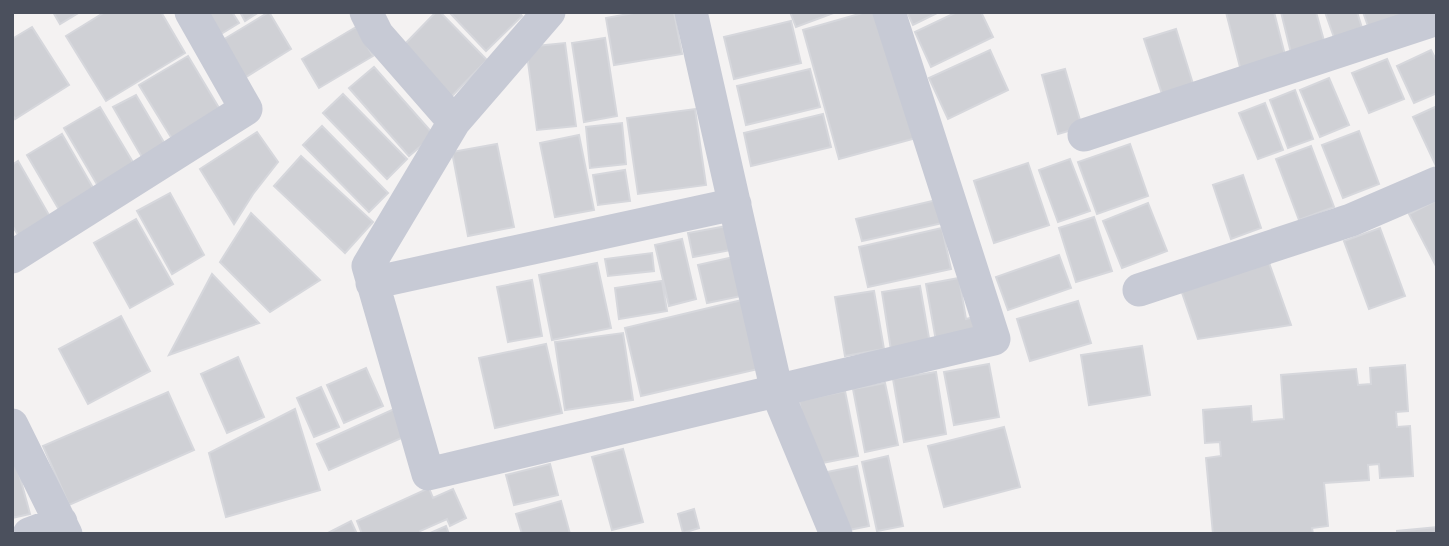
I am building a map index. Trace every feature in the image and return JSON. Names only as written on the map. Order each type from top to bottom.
[{"type":"street","points":[[12,257],[246,108],[191,12]]},
{"type":"street","points":[[366,12],[377,34],[454,122]]},
{"type":"street","points":[[550,12],[454,122],[368,266],[428,474],[994,339],[889,12]]},
{"type":"street","points":[[691,12],[777,392],[836,534]]},
{"type":"street","points":[[1084,135],[1437,19]]},
{"type":"street","points":[[1139,290],[1351,220],[1437,183]]},
{"type":"street","points":[[372,283],[735,204]]},
{"type":"street","points":[[12,425],[63,528],[29,534]]},
{"type":"building","points":[[53,12],[80,12],[60,24]]},
{"type":"building","points":[[105,12],[161,12],[185,53],[106,101],[66,36]]},
{"type":"building","points":[[195,12],[232,12],[239,23],[211,40]]},
{"type":"building","points":[[240,12],[259,12],[245,21]]},
{"type":"building","points":[[269,12],[291,49],[238,82],[216,44]]},
{"type":"building","points":[[436,12],[440,12],[487,60],[448,100],[398,51]]},
{"type":"building","points":[[449,12],[519,12],[522,16],[486,51]]},
{"type":"building","points":[[639,12],[674,12],[682,54],[614,65],[606,18]]},
{"type":"building","points":[[790,12],[836,12],[796,27]]},
{"type":"building","points":[[866,12],[880,12],[916,138],[839,159],[803,30]]},
{"type":"building","points":[[907,12],[939,12],[913,25]]},
{"type":"building","points":[[957,12],[981,12],[993,37],[931,67],[915,32]]},
{"type":"building","points":[[1226,12],[1274,12],[1287,63],[1242,75]]},
{"type":"building","points":[[1281,12],[1316,12],[1326,48],[1292,57]]},
{"type":"building","points":[[1325,12],[1357,12],[1364,34],[1336,43]]},
{"type":"building","points":[[1363,12],[1421,12],[1369,29]]},
{"type":"building","points":[[791,21],[801,63],[734,79],[724,37]]},
{"type":"building","points":[[32,27],[69,85],[15,119],[12,114],[12,39]]},
{"type":"building","points":[[356,27],[373,56],[319,88],[302,59]]},
{"type":"building","points":[[1176,29],[1194,87],[1163,97],[1144,39]]},
{"type":"building","points":[[605,38],[617,116],[584,122],[572,43]]},
{"type":"building","points":[[565,43],[576,126],[537,130],[526,47]]},
{"type":"building","points":[[990,50],[1008,90],[948,119],[929,78]]},
{"type":"building","points":[[1431,50],[1437,62],[1437,93],[1414,103],[1397,66]]},
{"type":"building","points":[[188,56],[225,118],[177,147],[139,85]]},
{"type":"building","points":[[1387,59],[1404,99],[1369,113],[1352,73]]},
{"type":"building","points":[[374,67],[434,135],[409,156],[349,88]]},
{"type":"building","points":[[810,69],[820,107],[746,125],[737,86]]},
{"type":"building","points":[[1065,69],[1082,127],[1058,134],[1042,75]]},
{"type":"building","points":[[1329,78],[1349,125],[1320,137],[1300,90]]},
{"type":"building","points":[[1295,90],[1313,139],[1288,148],[1270,100]]},
{"type":"building","points":[[343,94],[407,159],[387,179],[323,113]]},
{"type":"building","points":[[136,95],[169,151],[146,164],[113,107]]},
{"type":"building","points":[[1265,103],[1283,150],[1258,159],[1239,113]]},
{"type":"building","points":[[1437,106],[1437,168],[1413,117]]},
{"type":"building","points":[[100,107],[137,169],[101,191],[64,128]]},
{"type":"building","points":[[695,109],[706,185],[638,194],[627,118]]},
{"type":"building","points":[[823,114],[831,147],[751,166],[744,133]]},
{"type":"building","points":[[622,123],[626,164],[590,168],[586,127]]},
{"type":"building","points":[[322,126],[388,193],[369,212],[303,145]]},
{"type":"building","points":[[1359,131],[1379,184],[1343,198],[1322,145]]},
{"type":"building","points":[[257,132],[278,162],[234,224],[200,169]]},
{"type":"building","points":[[62,134],[100,200],[65,220],[27,155]]},
{"type":"building","points":[[579,135],[594,210],[555,217],[540,143]]},
{"type":"building","points":[[497,144],[514,227],[468,236],[452,152]]},
{"type":"building","points":[[1130,144],[1148,196],[1097,214],[1078,162]]},
{"type":"building","points":[[1311,146],[1334,207],[1299,220],[1276,159]]},
{"type":"building","points":[[301,156],[373,222],[345,253],[274,186]]},
{"type":"building","points":[[1070,159],[1090,211],[1058,222],[1039,170]]},
{"type":"building","points":[[18,161],[53,222],[21,240],[12,225],[12,165]]},
{"type":"building","points":[[1028,163],[1049,225],[994,243],[974,181]]},
{"type":"building","points":[[625,170],[630,201],[598,205],[593,175]]},
{"type":"building","points":[[1243,175],[1261,228],[1231,239],[1213,185]]},
{"type":"building","points":[[170,193],[204,255],[172,274],[137,211]]},
{"type":"building","points":[[941,199],[947,222],[862,241],[856,219]]},
{"type":"building","points":[[1437,200],[1437,268],[1409,214]]},
{"type":"building","points":[[1148,203],[1167,251],[1122,268],[1103,221]]},
{"type":"building","points":[[251,213],[320,280],[270,312],[220,262]]},
{"type":"building","points":[[1094,217],[1112,271],[1076,282],[1059,228]]},
{"type":"building","points":[[136,219],[173,284],[130,308],[94,243]]},
{"type":"building","points":[[727,226],[731,250],[693,257],[688,233]]},
{"type":"building","points":[[942,228],[951,269],[868,287],[859,247]]},
{"type":"building","points":[[1380,228],[1405,296],[1369,309],[1344,241]]},
{"type":"building","points":[[682,239],[696,299],[669,306],[655,245]]},
{"type":"building","points":[[652,253],[654,271],[608,276],[605,259]]},
{"type":"building","points":[[1059,255],[1071,288],[1008,310],[996,277]]},
{"type":"building","points":[[738,256],[746,295],[707,303],[698,265]]},
{"type":"building","points":[[1268,260],[1291,325],[1198,339],[1180,287]]},
{"type":"building","points":[[597,263],[611,328],[552,340],[539,275]]},
{"type":"building","points":[[212,274],[259,323],[169,355]]},
{"type":"building","points":[[959,278],[966,319],[974,317],[977,334],[936,341],[926,284]]},
{"type":"building","points":[[532,280],[542,336],[508,342],[497,287]]},
{"type":"building","points":[[662,281],[667,311],[619,319],[615,288]]},
{"type":"building","points":[[920,286],[930,344],[891,350],[882,292]]},
{"type":"building","points":[[874,291],[884,349],[845,356],[835,297]]},
{"type":"building","points":[[742,300],[758,369],[641,396],[625,328]]},
{"type":"building","points":[[1078,301],[1091,343],[1030,361],[1017,319]]},
{"type":"building","points":[[121,316],[150,371],[88,404],[59,349]]},
{"type":"building","points":[[623,333],[633,400],[565,410],[555,342]]},
{"type":"building","points":[[546,344],[562,413],[495,428],[479,358]]},
{"type":"building","points":[[1142,346],[1150,395],[1089,405],[1081,355]]},
{"type":"building","points":[[238,357],[264,417],[227,433],[201,374]]},
{"type":"building","points":[[989,364],[999,417],[954,425],[944,372]]},
{"type":"building","points":[[1405,365],[1408,411],[1396,412],[1397,427],[1410,426],[1413,476],[1380,478],[1379,464],[1368,465],[1369,480],[1324,483],[1328,526],[1312,528],[1313,534],[1213,534],[1206,458],[1221,456],[1220,442],[1205,443],[1203,410],[1251,406],[1252,422],[1284,419],[1281,375],[1356,369],[1358,385],[1371,384],[1370,368]]},
{"type":"building","points":[[366,368],[383,406],[344,423],[327,385]]},
{"type":"building","points":[[936,372],[946,434],[904,442],[893,379]]},
{"type":"building","points":[[885,383],[898,445],[865,452],[853,389]]},
{"type":"building","points":[[321,387],[339,427],[314,437],[297,398]]},
{"type":"building","points":[[845,391],[858,456],[812,465],[799,401]]},
{"type":"building","points":[[168,392],[194,450],[69,505],[43,446]]},
{"type":"building","points":[[295,409],[320,490],[226,517],[209,453]]},
{"type":"building","points":[[394,409],[406,436],[329,470],[317,444]]},
{"type":"building","points":[[1004,427],[1020,487],[944,507],[928,446]]},
{"type":"building","points":[[12,448],[30,514],[12,518]]},
{"type":"building","points":[[623,449],[643,522],[612,530],[592,457]]},
{"type":"building","points":[[888,456],[903,526],[877,531],[862,462]]},
{"type":"building","points":[[550,464],[558,495],[514,505],[506,475]]},
{"type":"building","points":[[857,466],[869,526],[839,532],[827,472]]},
{"type":"building","points":[[429,488],[433,498],[453,489],[466,518],[450,526],[447,519],[420,531],[421,534],[362,534],[357,521]]},
{"type":"building","points":[[561,501],[570,534],[522,534],[516,514]]},
{"type":"building","points":[[694,509],[699,528],[683,533],[678,514]]},
{"type":"building","points":[[351,521],[357,534],[326,534]]},
{"type":"building","points":[[446,526],[449,534],[428,534]]},
{"type":"building","points":[[1437,527],[1437,534],[1397,534],[1397,531]]}]
